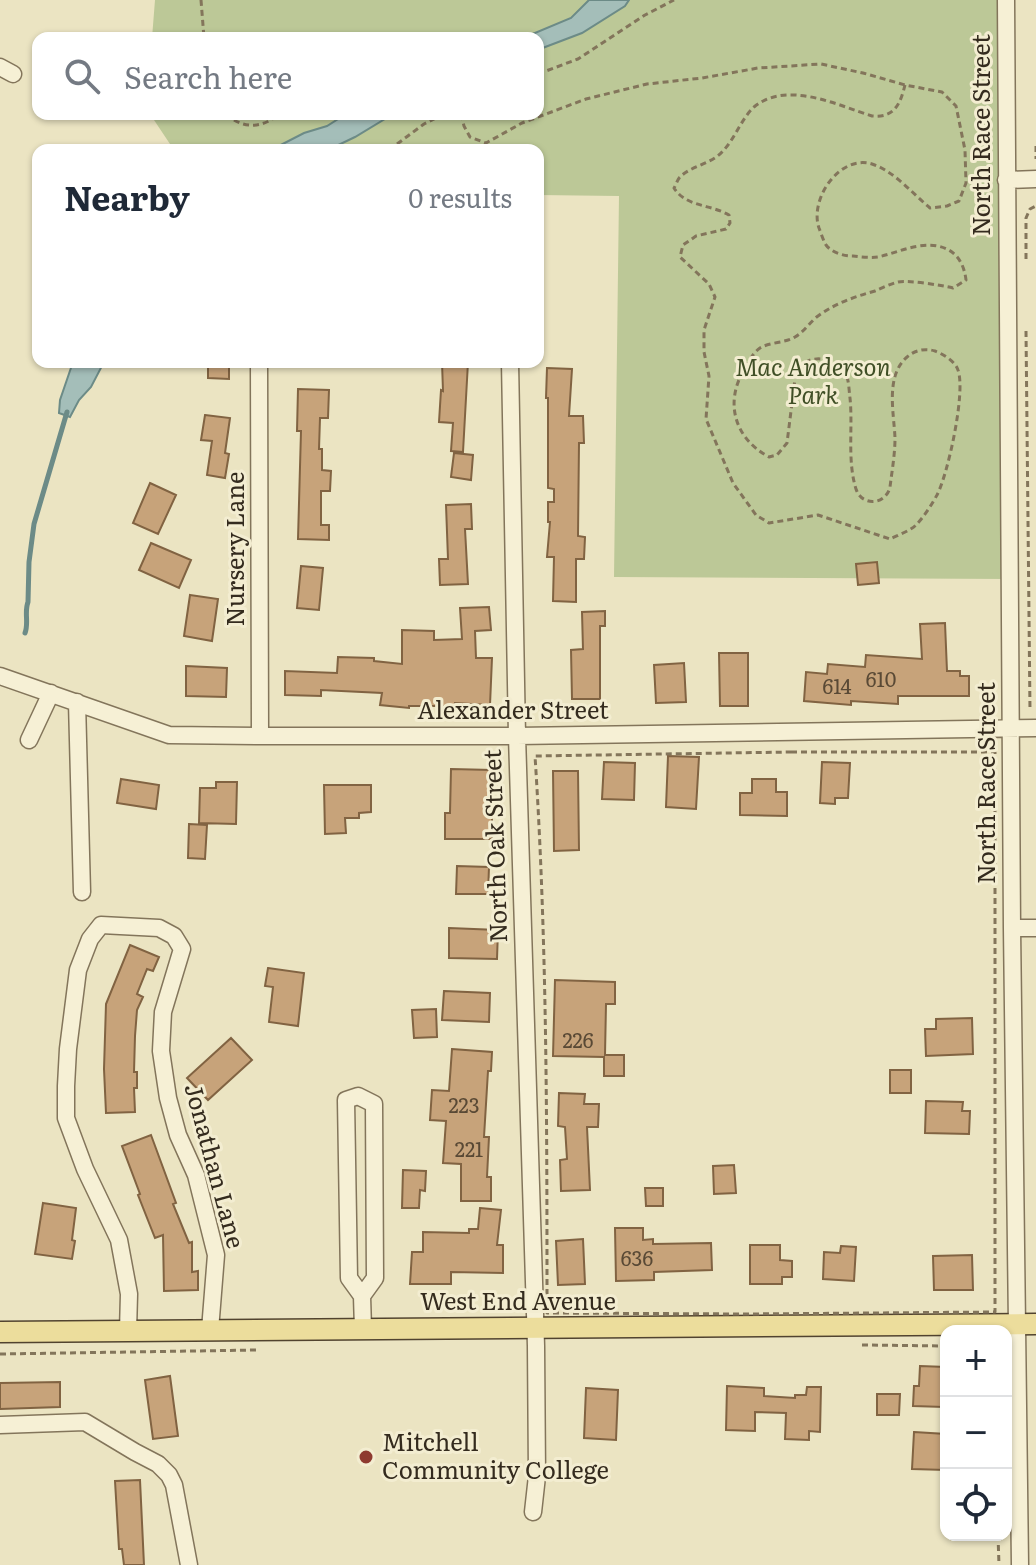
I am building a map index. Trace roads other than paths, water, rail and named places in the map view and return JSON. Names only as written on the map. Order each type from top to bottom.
[{"type":"main road","name":"West End Avenue","points":[[0,1332],[1027,1324]]},
{"type":"street","name":"North Race Street","points":[[1006,0],[1012,928],[1027,1324],[1020,1565]]},
{"type":"street","points":[[1006,180],[1036,179]]},
{"type":"street","name":"Nursery Lane","points":[[259,368],[260,736]]},
{"type":"street","name":"North Oak Street","points":[[510,368],[517,736],[535,1328],[537,1476],[533,1512]]},
{"type":"street","name":"Alexander Street","points":[[0,676],[169,735],[517,736],[1011,729],[1033,725]]},
{"type":"street","points":[[29,740],[51,693]]},
{"type":"street","points":[[77,702],[82,892]]},
{"type":"street","name":"Jonathan Lane","points":[[128,1331],[129,1294],[119,1240],[85,1169],[66,1118],[68,1049],[78,970],[90,939],[101,925],[159,928],[174,936],[182,949],[163,1012],[161,1051],[168,1098],[178,1135],[196,1175],[216,1255],[210,1330]]},
{"type":"street","points":[[1012,928],[1036,928]]},
{"type":"street","points":[[362,1296],[375,1278],[374,1104],[358,1096],[346,1100],[349,1278],[362,1296],[363,1329]]},
{"type":"street","points":[[0,1425],[85,1422],[158,1464],[174,1485],[189,1565]]},
{"type":"water","points":[[589,0],[629,0],[625,6],[582,33],[544,48],[544,32],[537,32],[571,18]]},
{"type":"water","points":[[336,120],[383,120],[340,144],[283,144]]},
{"type":"water","points":[[71,368],[101,368],[70,417],[59,413]]},
{"type":"waterway","points":[[25,633],[34,524],[67,412]]},
{"type":"place","name":"Mitchell Community College","points":[[366,1457]]},
{"type":"park label","name":"Mac Anderson Park","points":[[813,382]]}]
